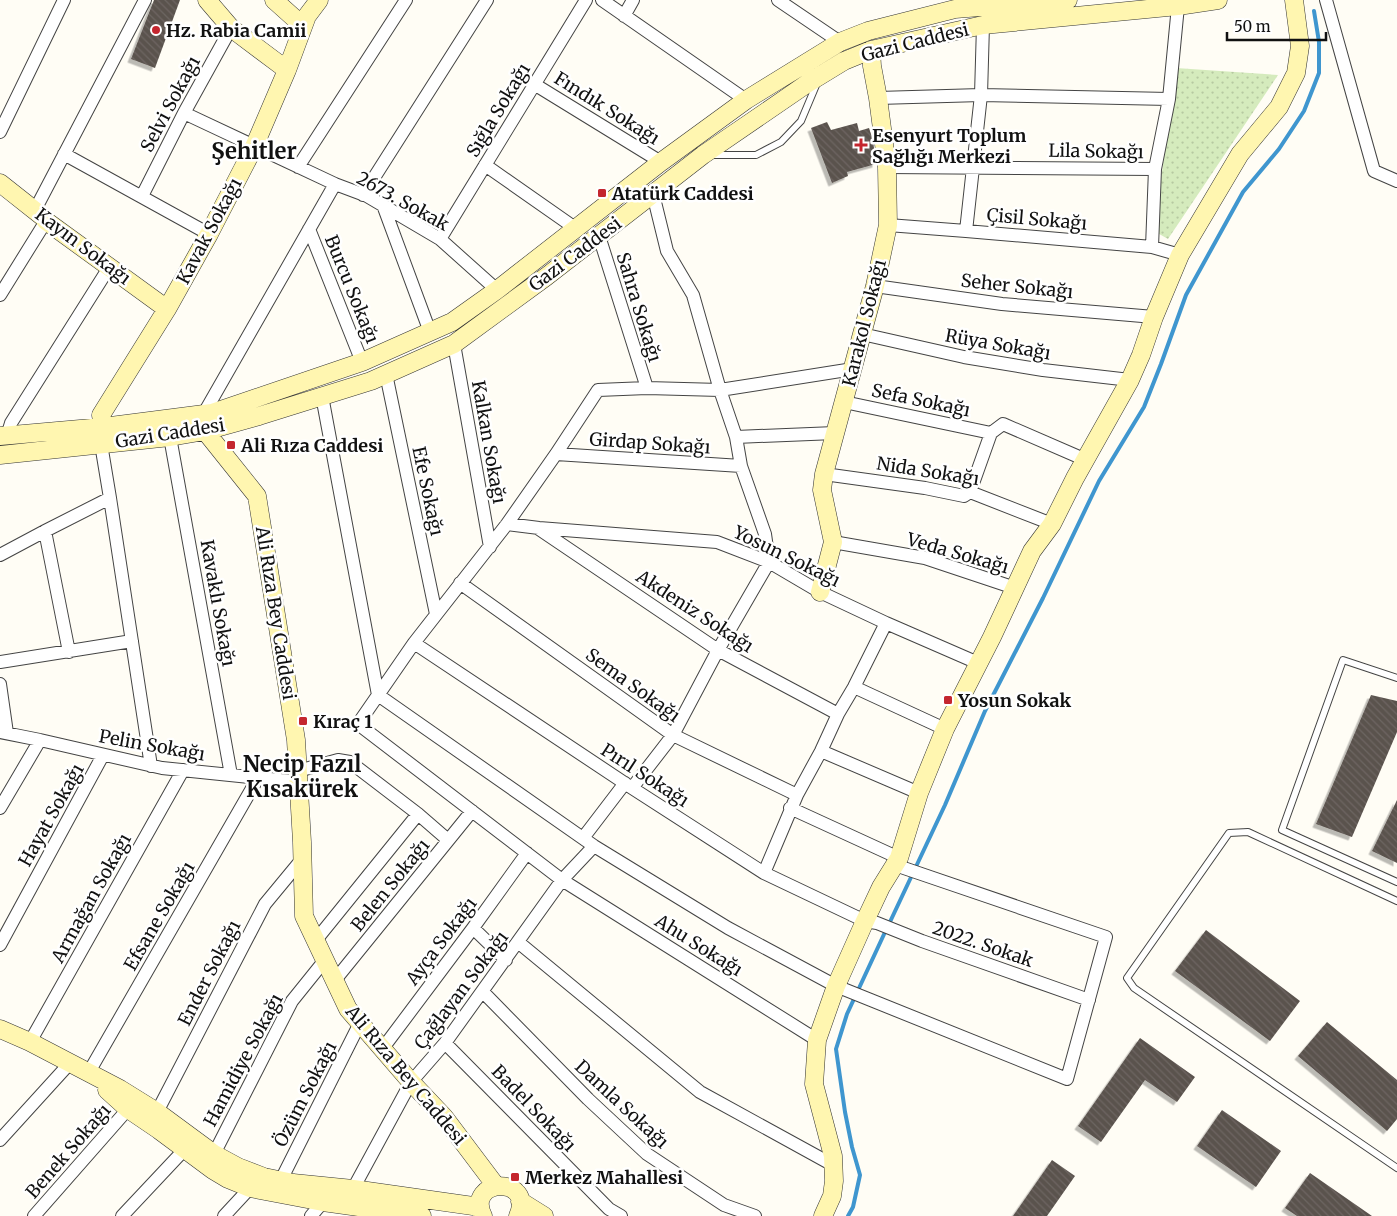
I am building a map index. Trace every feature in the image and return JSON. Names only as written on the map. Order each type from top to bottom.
[{"type":"street","points":[[0,132],[64,0]]},
{"type":"street","points":[[0,295],[40,215],[64,154],[145,0]]},
{"type":"street","points":[[207,0],[231,28],[287,70]]},
{"type":"street","points":[[274,0],[303,26]]},
{"type":"street","name":"Kavak Sokağı","points":[[102,436],[101,415],[167,309],[254,147],[287,70],[307,16],[319,0]]},
{"type":"street","points":[[298,167],[406,0]]},
{"type":"street","points":[[363,195],[487,0]]},
{"type":"street","name":"Sığla Sokağı","points":[[440,239],[586,0]]},
{"type":"street","points":[[602,0],[746,100]]},
{"type":"street","points":[[624,16],[634,0]]},
{"type":"street","points":[[778,0],[840,42]]},
{"type":"street","name":"Gazi Caddesi","points":[[4,436],[170,437],[204,423],[212,414],[362,362],[452,322],[497,290],[661,162],[746,100],[840,42],[868,31],[952,5],[1060,0]]},
{"type":"street","name":"Gazi Caddesi","points":[[0,455],[102,436],[204,423],[322,396],[371,381],[454,344],[599,236],[703,155],[844,61],[871,50],[983,25],[1178,6],[1218,0]]},
{"type":"street","points":[[827,1215],[834,1181],[833,1156],[814,1084],[817,1040],[871,922],[881,887],[899,864],[919,793],[945,728],[1032,551],[1052,524],[1130,380],[1180,255],[1240,154],[1279,107],[1296,73],[1300,46],[1294,0]]},
{"type":"street","points":[[1326,0],[1374,171],[1397,181]]},
{"type":"street","points":[[1152,247],[1154,169],[1168,99],[1178,6]]},
{"type":"street","points":[[966,230],[981,95],[983,25]]},
{"type":"street","name":"Selvi Sokağı","points":[[142,196],[184,112],[231,28]]},
{"type":"street","name":"Karakol Sokağı","points":[[820,592],[833,542],[822,490],[824,474],[876,286],[888,225],[887,167],[871,50]]},
{"type":"street","name":"Fındık Sokağı","points":[[534,84],[661,162]]},
{"type":"street","points":[[878,98],[981,95],[1168,99]]},
{"type":"street","name":"2673. Sokak","points":[[184,112],[254,147],[382,205],[440,239],[497,290]]},
{"type":"street","points":[[64,154],[208,234]]},
{"type":"street","points":[[485,165],[575,228]]},
{"type":"street","name":"Lila Sokağı","points":[[887,167],[1154,169]]},
{"type":"street","name":"Kayın Sokağı","points":[[0,183],[167,309]]},
{"type":"street","points":[[204,423],[335,184]]},
{"type":"street","points":[[583,838],[673,735],[768,562],[765,534],[741,466],[736,437],[720,390],[693,295],[667,251],[653,194]]},
{"type":"street","points":[[382,205],[430,332]]},
{"type":"street","name":"Çisil Sokağı","points":[[888,225],[1152,247],[1180,255]]},
{"type":"street","name":"Burcu Sokağı","points":[[309,229],[362,362]]},
{"type":"street","name":"Sahra Sokağı","points":[[599,236],[646,388]]},
{"type":"street","points":[[4,436],[110,266]]},
{"type":"street","name":"Seher Sokağı","points":[[876,286],[1002,304],[1154,317]]},
{"type":"street","name":"Rüya Sokağı","points":[[862,334],[964,358],[1043,370],[1130,380]]},
{"type":"street","name":"Kalkan Sokağı","points":[[454,344],[490,547]]},
{"type":"street","points":[[378,695],[460,582],[507,524],[598,390],[646,388],[720,390],[853,369]]},
{"type":"street","name":"Efe Sokağı","points":[[386,374],[436,614]]},
{"type":"street","points":[[322,396],[378,695],[594,846],[728,928],[840,988],[1067,1080],[1106,937],[925,876],[790,808]]},
{"type":"street","name":"Sefa Sokağı","points":[[844,402],[991,433]]},
{"type":"street","name":"Ali Rıza Bey Caddesi","points":[[204,423],[257,496],[296,740],[303,858],[304,916],[348,1009],[444,1117],[496,1186]]},
{"type":"street","points":[[970,492],[991,433],[1003,424],[1086,460]]},
{"type":"street","points":[[736,437],[835,433]]},
{"type":"street","points":[[102,436],[152,766]]},
{"type":"street","name":"Kavaklı Sokağı","points":[[170,437],[231,775]]},
{"type":"street","name":"Girdap Sokağı","points":[[556,454],[741,466]]},
{"type":"street","name":"Nida Sokağı","points":[[824,474],[925,488],[964,496],[970,492],[1052,524]]},
{"type":"street","points":[[0,556],[44,531],[110,498]]},
{"type":"street","name":"Yosun Sokağı","points":[[507,524],[717,542],[768,562],[820,592],[978,663]]},
{"type":"street","name":"Akdeniz Sokağı","points":[[539,528],[718,650],[838,714]]},
{"type":"street","points":[[44,531],[69,652]]},
{"type":"street","name":"Veda Sokağı","points":[[833,542],[925,558],[1015,588]]},
{"type":"street","name":"Sema Sokağı","points":[[460,582],[673,735],[796,795]]},
{"type":"street","points":[[764,873],[796,795],[821,751],[838,714],[854,687],[886,623]]},
{"type":"street","points":[[0,662],[132,641]]},
{"type":"street","name":"Pırıl Sokağı","points":[[414,643],[764,873],[871,922]]},
{"type":"street","points":[[0,684],[4,732]]},
{"type":"street","points":[[854,687],[945,728]]},
{"type":"street","name":"Ahu Sokağı","points":[[378,695],[358,724],[562,880],[817,1040]]},
{"type":"street","name":"Pelin Sokağı","points":[[4,732],[152,766],[258,778],[298,777]]},
{"type":"street","points":[[0,808],[40,740]]},
{"type":"street","points":[[821,751],[919,793]]},
{"type":"street","name":"Hayat Sokağı","points":[[0,945],[104,755]]},
{"type":"street","points":[[298,777],[338,760],[350,762],[418,814],[448,840]]},
{"type":"street","name":"Armağan Sokağı","points":[[30,1042],[183,770]]},
{"type":"street","name":"Efsane Sokağı","points":[[89,1072],[258,778]]},
{"type":"street","name":"Belen Sokağı","points":[[335,980],[472,811]]},
{"type":"street","points":[[316,940],[418,814]]},
{"type":"street","name":"Çağlayan Sokağı","points":[[353,1189],[411,1082],[445,1043],[562,880],[594,846]]},
{"type":"street","name":"Ayça Sokağı","points":[[382,1048],[527,853]]},
{"type":"street","name":"Ender Sokağı","points":[[157,1112],[265,904],[303,858]]},
{"type":"street","name":"2022. Sokak","points":[[871,922],[922,942],[1089,1000]]},
{"type":"street","points":[[473,928],[506,960]]},
{"type":"street","points":[[518,942],[700,1092],[833,1165]]},
{"type":"street","name":"Hamidiye Sokağı","points":[[214,1154],[292,1001],[325,960]]},
{"type":"street","name":"Damla Sokağı","points":[[483,992],[588,1099],[647,1154],[724,1205],[755,1216]]},
{"type":"street","name":"Özüm Sokağı","points":[[281,1180],[360,1023]]},
{"type":"street","points":[[2,1034],[30,1042],[89,1072],[157,1112],[214,1154],[238,1167],[264,1177],[353,1189],[482,1212],[483,1196],[491,1188],[506,1186],[515,1192],[519,1209],[544,1216]]},
{"type":"street","name":"Badel Sokağı","points":[[445,1043],[609,1209],[621,1216]]},
{"type":"street","points":[[0,1140],[70,1063]]},
{"type":"street","points":[[89,1072],[128,1109],[213,1170],[250,1188],[323,1202],[416,1216]]},
{"type":"street","name":"Benek Sokağı","points":[[34,1216],[128,1109]]},
{"type":"street","points":[[122,1216],[185,1149]]},
{"type":"street","points":[[224,1216],[250,1188]]},
{"type":"street","points":[[311,1216],[323,1202]]},
{"type":"lane","points":[[703,155],[756,155],[780,142],[801,121],[820,76]]},
{"type":"lane","points":[[1397,678],[1343,660],[1282,830],[1397,882]]},
{"type":"lane","points":[[1397,901],[1248,832],[1229,833],[1127,978],[1134,988],[1397,1168]]},
{"type":"green space","points":[[1176,68],[1278,75],[1168,239],[1154,231]]},
{"type":"building","name":"Hz. Rabia Camii","points":[[154,0],[180,0],[155,68],[131,59]]},
{"type":"building","points":[[827,122],[831,130],[857,123],[859,131],[869,128],[873,140],[876,164],[847,172],[848,176],[832,183],[811,128]]},
{"type":"building","points":[[1371,695],[1397,701],[1397,732],[1352,837],[1316,824]]},
{"type":"building","points":[[1397,800],[1397,863],[1372,851]]},
{"type":"building","points":[[1206,930],[1300,1001],[1270,1041],[1175,971]]},
{"type":"building","points":[[1327,1022],[1397,1080],[1397,1119],[1387,1131],[1298,1056]]},
{"type":"building","points":[[1140,1038],[1195,1077],[1177,1102],[1145,1080],[1101,1142],[1078,1126]]},
{"type":"building","points":[[1222,1110],[1281,1151],[1256,1187],[1197,1146]]},
{"type":"building","points":[[1052,1160],[1075,1176],[1047,1216],[1013,1216]]},
{"type":"building","points":[[1310,1173],[1372,1216],[1297,1216],[1285,1208]]},
{"type":"waterway","points":[[889,924],[945,805],[985,711],[1043,598],[1099,481],[1144,407],[1186,295],[1243,192],[1279,149],[1304,111],[1319,73],[1319,42],[1314,11]]},
{"type":"waterway","points":[[848,1216],[853,1207],[860,1175],[845,1112],[836,1049],[847,1014],[886,930]]},
{"type":"place","name":"Hz. Rabia Camii","points":[[156,30]]},
{"type":"place","name":"Esenyurt Toplum Sağlığı Merkezi","points":[[861,145]]},
{"type":"place","name":"Atatürk Caddesi","points":[[602,193]]},
{"type":"place","name":"Ali Rıza Caddesi","points":[[231,445]]},
{"type":"place","name":"Yosun Sokak","points":[[948,700]]},
{"type":"place","name":"Kıraç 1","points":[[303,721]]},
{"type":"place","name":"Merkez Mahallesi","points":[[515,1177]]},
{"type":"district","name":"Şehitler","points":[[254,151]]},
{"type":"district","name":"Necip Fazıl Kısakürek","points":[[302,776]]}]
